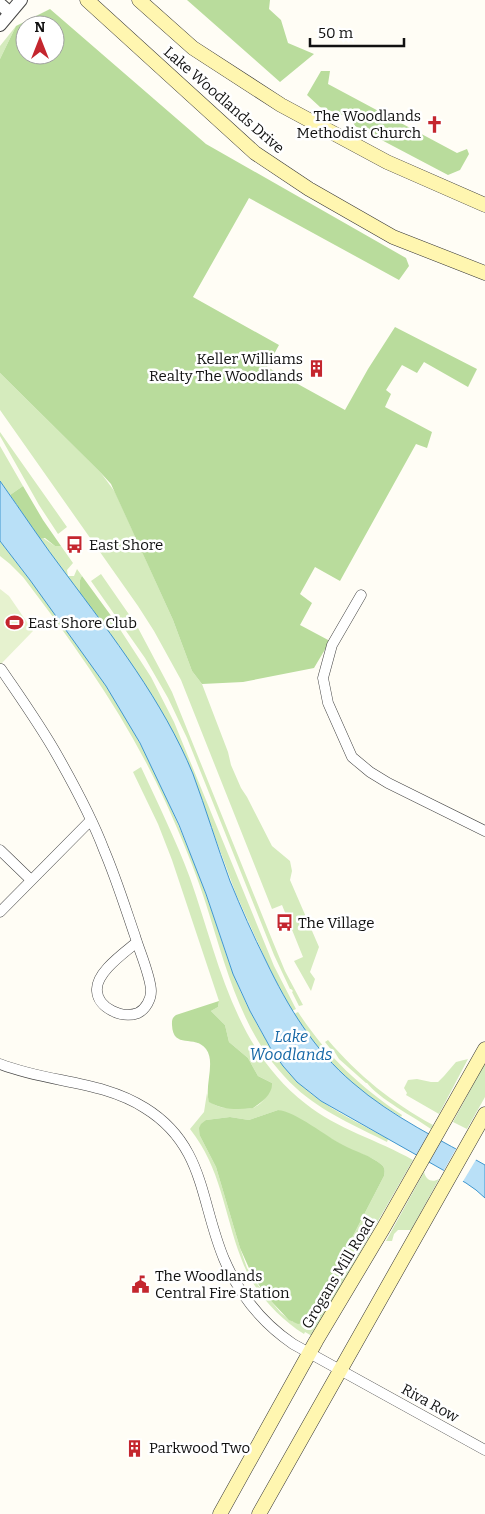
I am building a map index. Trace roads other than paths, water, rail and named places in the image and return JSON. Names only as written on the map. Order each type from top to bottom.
[{"type":"main road","name":"Lake Woodlands Drive","points":[[87,0],[255,153],[309,189],[393,237],[485,273]]},
{"type":"main road","name":"Lake Woodlands Drive","points":[[140,0],[194,48],[281,105],[387,162],[485,205]]},
{"type":"main road","name":"Grogans Mill Road","points":[[220,1514],[485,1048]]},
{"type":"main road","points":[[259,1514],[485,1114]]},
{"type":"street","points":[[0,25],[21,0]]},
{"type":"street","points":[[0,4],[10,13]]},
{"type":"street","points":[[361,595],[332,645],[323,678],[328,704],[352,756],[370,772],[388,784],[485,831]]},
{"type":"street","points":[[1,669],[54,750],[90,820],[104,850],[137,942],[150,983],[150,996],[140,1011],[119,1014],[110,1010],[102,1003],[98,997],[97,984],[104,972],[137,942]]},
{"type":"street","points":[[0,912],[90,820]]},
{"type":"street","points":[[0,850],[31,880]]},
{"type":"street","name":"Riva Row","points":[[0,1064],[25,1072],[116,1093],[146,1108],[167,1125],[188,1152],[197,1171],[224,1259],[237,1286],[254,1310],[284,1337],[310,1353],[485,1450]]},
{"type":"water","name":"Lake Woodlands","points":[[0,481],[136,670],[167,721],[193,774],[230,881],[247,921],[274,978],[303,1027],[339,1070],[368,1095],[417,1127],[485,1165],[485,1198],[466,1183],[321,1101],[297,1082],[271,1049],[250,1011],[233,974],[206,894],[179,825],[140,743],[106,686],[0,541]]},
{"type":"place","name":"The Woodlands Methodist Church","points":[[435,125]]},
{"type":"place","name":"Keller Williams Realty The Woodlands","points":[[317,368]]},
{"type":"place","name":"East Shore","points":[[75,545]]},
{"type":"place","name":"East Shore Club","points":[[14,623]]},
{"type":"place","name":"The Village","points":[[284,923]]},
{"type":"place","name":"The Woodlands Central Fire Station","points":[[141,1285]]},
{"type":"place","name":"Parkwood Two","points":[[135,1448]]}]
